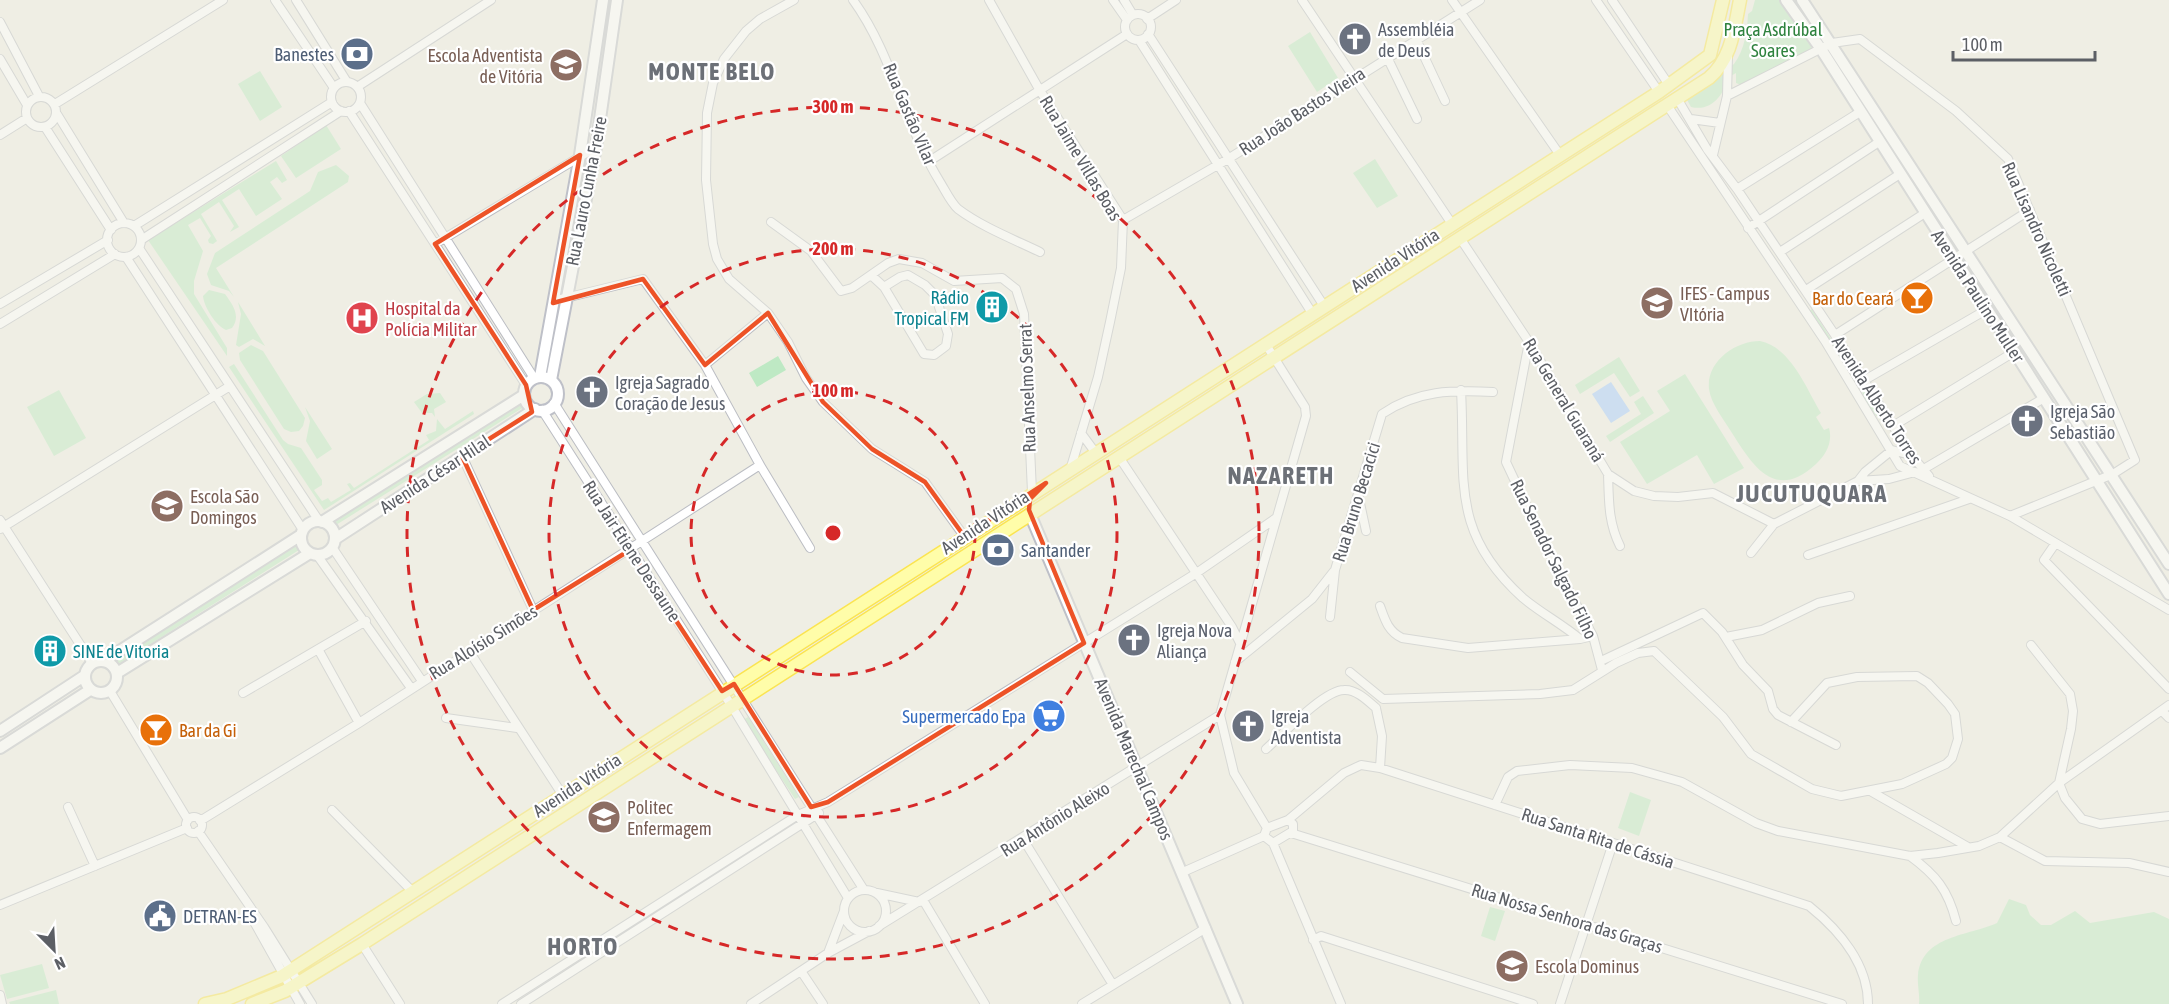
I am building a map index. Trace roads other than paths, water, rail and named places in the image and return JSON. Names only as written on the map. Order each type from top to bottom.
[{"type":"main road","name":"Avenida Vitória","points":[[205,1004],[226,999],[286,972],[1664,89],[1710,55],[1723,0]]},
{"type":"main road","name":"Avenida Vitória","points":[[252,1004],[294,986],[362,944],[1715,73],[1728,54],[1740,0]]},
{"type":"main road","points":[[1664,89],[1672,102]]},
{"type":"main road","points":[[1030,514],[1030,499],[1046,483]]},
{"type":"street","points":[[55,104],[223,0]]},
{"type":"street","points":[[0,22],[39,96],[51,99],[55,104],[57,114],[124,223],[134,226],[332,102],[334,88],[275,0]]},
{"type":"street","points":[[296,0],[347,82],[357,87],[361,96],[360,103],[535,383],[528,405],[539,410]]},
{"type":"street","points":[[357,87],[491,0]]},
{"type":"street","name":"Rua Lauro Cunha Freire","points":[[535,383],[580,155],[603,0]]},
{"type":"street","name":"Rua Lauro Cunha Freire","points":[[535,383],[565,300],[596,147],[617,0]]},
{"type":"street","points":[[794,0],[760,19],[724,59],[713,83],[707,114],[706,180],[713,244],[717,259],[729,279],[768,313],[788,342],[806,378],[823,402],[872,449],[925,482],[964,536]]},
{"type":"street","name":"Rua Gastão Vilar","points":[[852,0],[868,21],[883,49],[900,100],[928,162],[957,208],[1040,252]]},
{"type":"street","name":"Rua Jaime Villas Boas","points":[[989,0],[1039,89],[1123,220],[1121,268],[1110,322],[1098,377],[1071,467]]},
{"type":"street","points":[[1113,0],[1130,17]]},
{"type":"street","points":[[1124,0],[1130,17]]},
{"type":"street","points":[[1147,19],[1176,0]]},
{"type":"street","points":[[1302,0],[1352,78],[1452,224]]},
{"type":"street","points":[[1452,0],[1560,155]]},
{"type":"street","name":"Rua João Bastos Vieira","points":[[1123,220],[1228,159],[1352,78],[1480,0]]},
{"type":"street","points":[[1596,0],[1664,89]]},
{"type":"street","points":[[1612,0],[1664,89]]},
{"type":"street","name":"Avenida Paulino Muller","points":[[1786,0],[1821,49],[2169,594]]},
{"type":"street","name":"Avenida Paulino Muller","points":[[1802,0],[2113,474],[2169,564]]},
{"type":"street","points":[[1126,33],[1125,25],[1130,17],[1144,15],[1150,31],[1139,40]]},
{"type":"street","points":[[928,162],[1126,33]]},
{"type":"street","points":[[1126,33],[1139,40],[1312,313]]},
{"type":"street","points":[[1148,34],[1324,306]]},
{"type":"street","points":[[1416,39],[1445,101]]},
{"type":"street","name":"Rua Lisandro Nicoletti","points":[[1727,96],[1832,44],[1860,39],[1956,111],[2008,159],[2135,460],[2113,474],[2010,516]]},
{"type":"street","points":[[1696,151],[1710,152],[1714,142],[1727,96],[1728,54]]},
{"type":"street","points":[[1387,57],[1417,119]]},
{"type":"street","points":[[0,59],[27,105],[27,118],[34,126],[45,127],[53,122],[57,114]]},
{"type":"street","points":[[334,88],[347,82]]},
{"type":"street","points":[[27,105],[39,96]]},
{"type":"street","points":[[332,102],[345,111],[435,244],[535,383],[557,392],[554,403]]},
{"type":"street","name":"Avenida Alberto Torres","points":[[1672,102],[1691,119],[1710,152],[1806,290],[1912,456],[1918,471]]},
{"type":"street","name":"Avenida Alberto Torres","points":[[1672,102],[1696,151],[1820,334],[1900,466],[1918,471],[1969,499],[2010,516],[2169,610]]},
{"type":"street","points":[[126,257],[140,244],[360,103]]},
{"type":"street","points":[[1737,189],[1860,112]]},
{"type":"street","points":[[0,135],[27,118]]},
{"type":"street","points":[[1691,119],[1720,123]]},
{"type":"street","points":[[45,127],[111,231]]},
{"type":"street","points":[[1748,228],[1879,142]]},
{"type":"street","points":[[435,244],[596,147]]},
{"type":"street","points":[[1780,252],[1900,174]]},
{"type":"street","points":[[1835,335],[2030,210]]},
{"type":"street","points":[[1806,290],[1925,213]]},
{"type":"street","name":"Rua Anselmo Serrat","points":[[771,222],[811,251],[841,291],[852,288],[888,263],[909,259],[954,281],[1002,278],[1016,290],[1024,314],[1027,349],[1032,492]]},
{"type":"street","points":[[124,223],[111,231],[108,240],[109,248],[115,254],[126,257],[302,533],[303,545],[313,554],[366,621],[411,688]]},
{"type":"street","points":[[134,226],[140,244],[230,386],[320,521],[332,528],[333,543],[422,681]]},
{"type":"street","name":"Rua General Guaraná","points":[[1460,238],[1529,342],[1608,474],[1634,490],[1654,496],[1678,497],[1713,493],[1774,524]]},
{"type":"street","points":[[0,303],[108,240]]},
{"type":"street","points":[[0,324],[115,254]]},
{"type":"street","points":[[871,275],[884,287],[920,350],[928,355],[946,346],[948,340],[946,326],[936,296],[931,290],[908,275],[884,287]]},
{"type":"street","points":[[553,301],[565,300],[644,279],[705,364],[810,548]]},
{"type":"street","points":[[38,281],[48,295]]},
{"type":"street","points":[[1863,381],[1986,309]]},
{"type":"street","points":[[705,364],[768,313]]},
{"type":"street","name":"Rua Senador Salgado Filho","points":[[1529,342],[1506,462],[1545,545],[1593,636],[1602,670]]},
{"type":"street","points":[[1265,343],[1306,411],[1220,715],[1234,773],[1273,843],[1341,1004]]},
{"type":"street","points":[[1893,426],[2014,351]]},
{"type":"street","name":"Avenida César Hilal","points":[[320,521],[535,383]]},
{"type":"street","points":[[92,663],[1,525],[230,386]]},
{"type":"street","name":"Rua Bruno Becacici","points":[[1235,662],[1304,607],[1335,570],[1382,414],[1405,400],[1444,390],[1493,392]]},
{"type":"street","points":[[1461,390],[1468,521],[1476,539],[1489,562],[1525,599],[1580,639]]},
{"type":"street","points":[[1750,553],[1774,524],[1858,481],[1889,479],[1918,471],[2044,398]]},
{"type":"street","name":"Avenida César Hilal","points":[[333,543],[462,456],[554,403]]},
{"type":"street","name":"Rua Jair Etiene Dessaune","points":[[554,403],[864,890]]},
{"type":"street","name":"Rua Jair Etiene Dessaune","points":[[539,410],[731,705],[848,898]]},
{"type":"street","points":[[1081,433],[1095,452]]},
{"type":"street","points":[[1858,481],[1865,472],[1894,449],[1912,456]]},
{"type":"street","points":[[462,456],[482,505],[533,610]]},
{"type":"street","points":[[1119,457],[1232,627],[1240,644]]},
{"type":"street","name":"Rua Aloísio Simões","points":[[200,820],[359,723],[641,543],[759,462]]},
{"type":"street","points":[[1608,474],[1612,532],[1620,546]]},
{"type":"street","points":[[1357,493],[1366,531]]},
{"type":"street","points":[[1808,555],[1969,499]]},
{"type":"street","name":"Avenida Marechal Campos","points":[[1030,514],[1237,1004]]},
{"type":"street","points":[[521,1004],[804,824],[828,802],[1195,574],[1276,518]]},
{"type":"street","points":[[0,731],[84,676],[92,663],[104,661],[302,533],[310,523],[320,521]]},
{"type":"street","points":[[117,673],[313,554],[324,554],[333,543]]},
{"type":"street","points":[[2055,544],[2044,560],[2169,690]]},
{"type":"street","points":[[1330,618],[1335,570]]},
{"type":"street","points":[[1726,637],[1762,630],[1818,603],[1850,596]]},
{"type":"street","points":[[1380,606],[1393,633],[1402,638],[1468,648],[1593,636]]},
{"type":"street","points":[[1601,661],[1703,613],[1726,637],[1743,665],[1768,692],[1773,709],[1791,722],[1836,745]]},
{"type":"street","points":[[243,693],[366,621]]},
{"type":"street","points":[[1232,627],[1248,622]]},
{"type":"street","points":[[2031,645],[2070,694],[2073,711],[2059,783],[2065,798],[2082,819],[2100,824],[2169,816]]},
{"type":"street","points":[[318,649],[359,723]]},
{"type":"street","points":[[469,651],[561,795]]},
{"type":"street","points":[[1350,672],[1383,699],[1540,694],[1573,690],[1616,663],[1638,653],[1654,651],[1723,717],[1751,754],[1812,789],[1841,795],[1872,792],[1902,784],[1946,764],[1952,758],[1958,739],[1955,714],[1941,695],[1917,676],[1857,677],[1827,683],[1791,722]]},
{"type":"street","points":[[0,748],[90,690],[100,693],[110,691],[115,684],[117,673],[112,665],[104,661]]},
{"type":"street","points":[[84,676],[90,690]]},
{"type":"street","points":[[1266,749],[1321,701],[1344,689],[1353,692],[1376,708],[1382,736],[1380,768]]},
{"type":"street","points":[[110,691],[188,824],[190,832],[198,831]]},
{"type":"street","points":[[1376,708],[1383,699]]},
{"type":"street","points":[[1495,805],[1508,777],[1517,771],[1569,765],[1632,768],[1682,782],[1756,823],[1778,831],[1910,856],[1968,847],[2000,837],[2059,783],[2169,705]]},
{"type":"street","points":[[2162,711],[2169,718]]},
{"type":"street","name":"Rua Antônio Aleixo","points":[[879,926],[1220,715]]},
{"type":"street","points":[[446,718],[517,728]]},
{"type":"street","name":"Rua Santa Rita de Cássia","points":[[1266,832],[1288,820],[1344,773],[1361,765],[1380,768],[1809,906],[1828,921],[1856,959],[1868,990],[1868,1004]]},
{"type":"street","points":[[1872,792],[1968,847]]},
{"type":"street","points":[[502,1004],[798,815],[811,807],[828,802]]},
{"type":"street","points":[[68,807],[95,866]]},
{"type":"street","points":[[332,810],[412,891]]},
{"type":"street","points":[[0,905],[95,866],[188,824],[196,817],[200,820],[201,828],[198,831]]},
{"type":"street","points":[[1273,843],[1291,833],[1294,828],[1288,820]]},
{"type":"street","points":[[198,831],[232,882],[286,972],[300,1004]]},
{"type":"street","points":[[1183,872],[1266,832]]},
{"type":"street","name":"Rua Nossa Senhora das Graças","points":[[1291,833],[1842,1004]]},
{"type":"street","points":[[2000,837],[2045,861],[2130,863],[2169,872]]},
{"type":"street","points":[[1023,839],[1113,985]]},
{"type":"street","points":[[1560,1004],[1613,843]]},
{"type":"street","points":[[1910,856],[1936,878],[1950,898],[1956,921]]},
{"type":"street","points":[[828,953],[848,898],[864,890],[921,901],[985,1004]]},
{"type":"street","points":[[755,1003],[828,953],[879,926],[884,919],[885,904],[875,892]]},
{"type":"street","points":[[844,910],[849,924],[854,929],[869,931]]},
{"type":"street","points":[[1082,1004],[1206,928]]},
{"type":"street","points":[[1313,940],[1322,936],[1533,1004]]},
{"type":"street","points":[[362,944],[400,1004]]},
{"type":"street","points":[[801,971],[823,1004]]},
{"type":"street","points":[[294,986],[312,1004]]},
{"type":"street","points":[[0,995],[2,1004]]},
{"type":"water","points":[[1611,382],[1630,411],[1611,423],[1592,394]]},
{"type":"place","name":"Assembléia de Deus","points":[[1355,39]]},
{"type":"place","name":"Banestes","points":[[357,54]]},
{"type":"place","name":"Escola Adventista de Vitória","points":[[566,65]]},
{"type":"place","name":"Bar do Ceará","points":[[1917,298]]},
{"type":"place","name":"IFES - Campus VItória","points":[[1657,303]]},
{"type":"place","name":"Rádio Tropical FM","points":[[992,307]]},
{"type":"place","name":"Hospital da Polícia Militar","points":[[362,318]]},
{"type":"place","name":"Igreja Sagrado Coração de Jesus","points":[[592,392]]},
{"type":"place","name":"Igreja São Sebastião","points":[[2027,421]]},
{"type":"place","name":"Escola São Domingos","points":[[167,506]]},
{"type":"place","name":"Santander","points":[[998,550]]},
{"type":"place","name":"Igreja Nova Aliança","points":[[1134,640]]},
{"type":"place","name":"SINE de Vitoria","points":[[50,651]]},
{"type":"place","name":"Supermercado Epa","points":[[1049,716]]},
{"type":"place","name":"Igreja Adventista","points":[[1248,726]]},
{"type":"place","name":"Bar da Gi","points":[[156,730]]},
{"type":"place","name":"Politec Enfermagem","points":[[604,817]]},
{"type":"place","name":"DETRAN-ES","points":[[160,916]]},
{"type":"place","name":"Escola Dominus","points":[[1512,966]]},
{"type":"district","name":"MONTE BELO","points":[[712,71]]},
{"type":"district","name":"NAZARETH","points":[[1281,475]]},
{"type":"district","name":"JUCUTUQUARA","points":[[1812,493]]},
{"type":"district","name":"HORTO","points":[[583,946]]},
{"type":"park label","name":"Praça Asdrúbal Soares","points":[[1773,39]]}]
